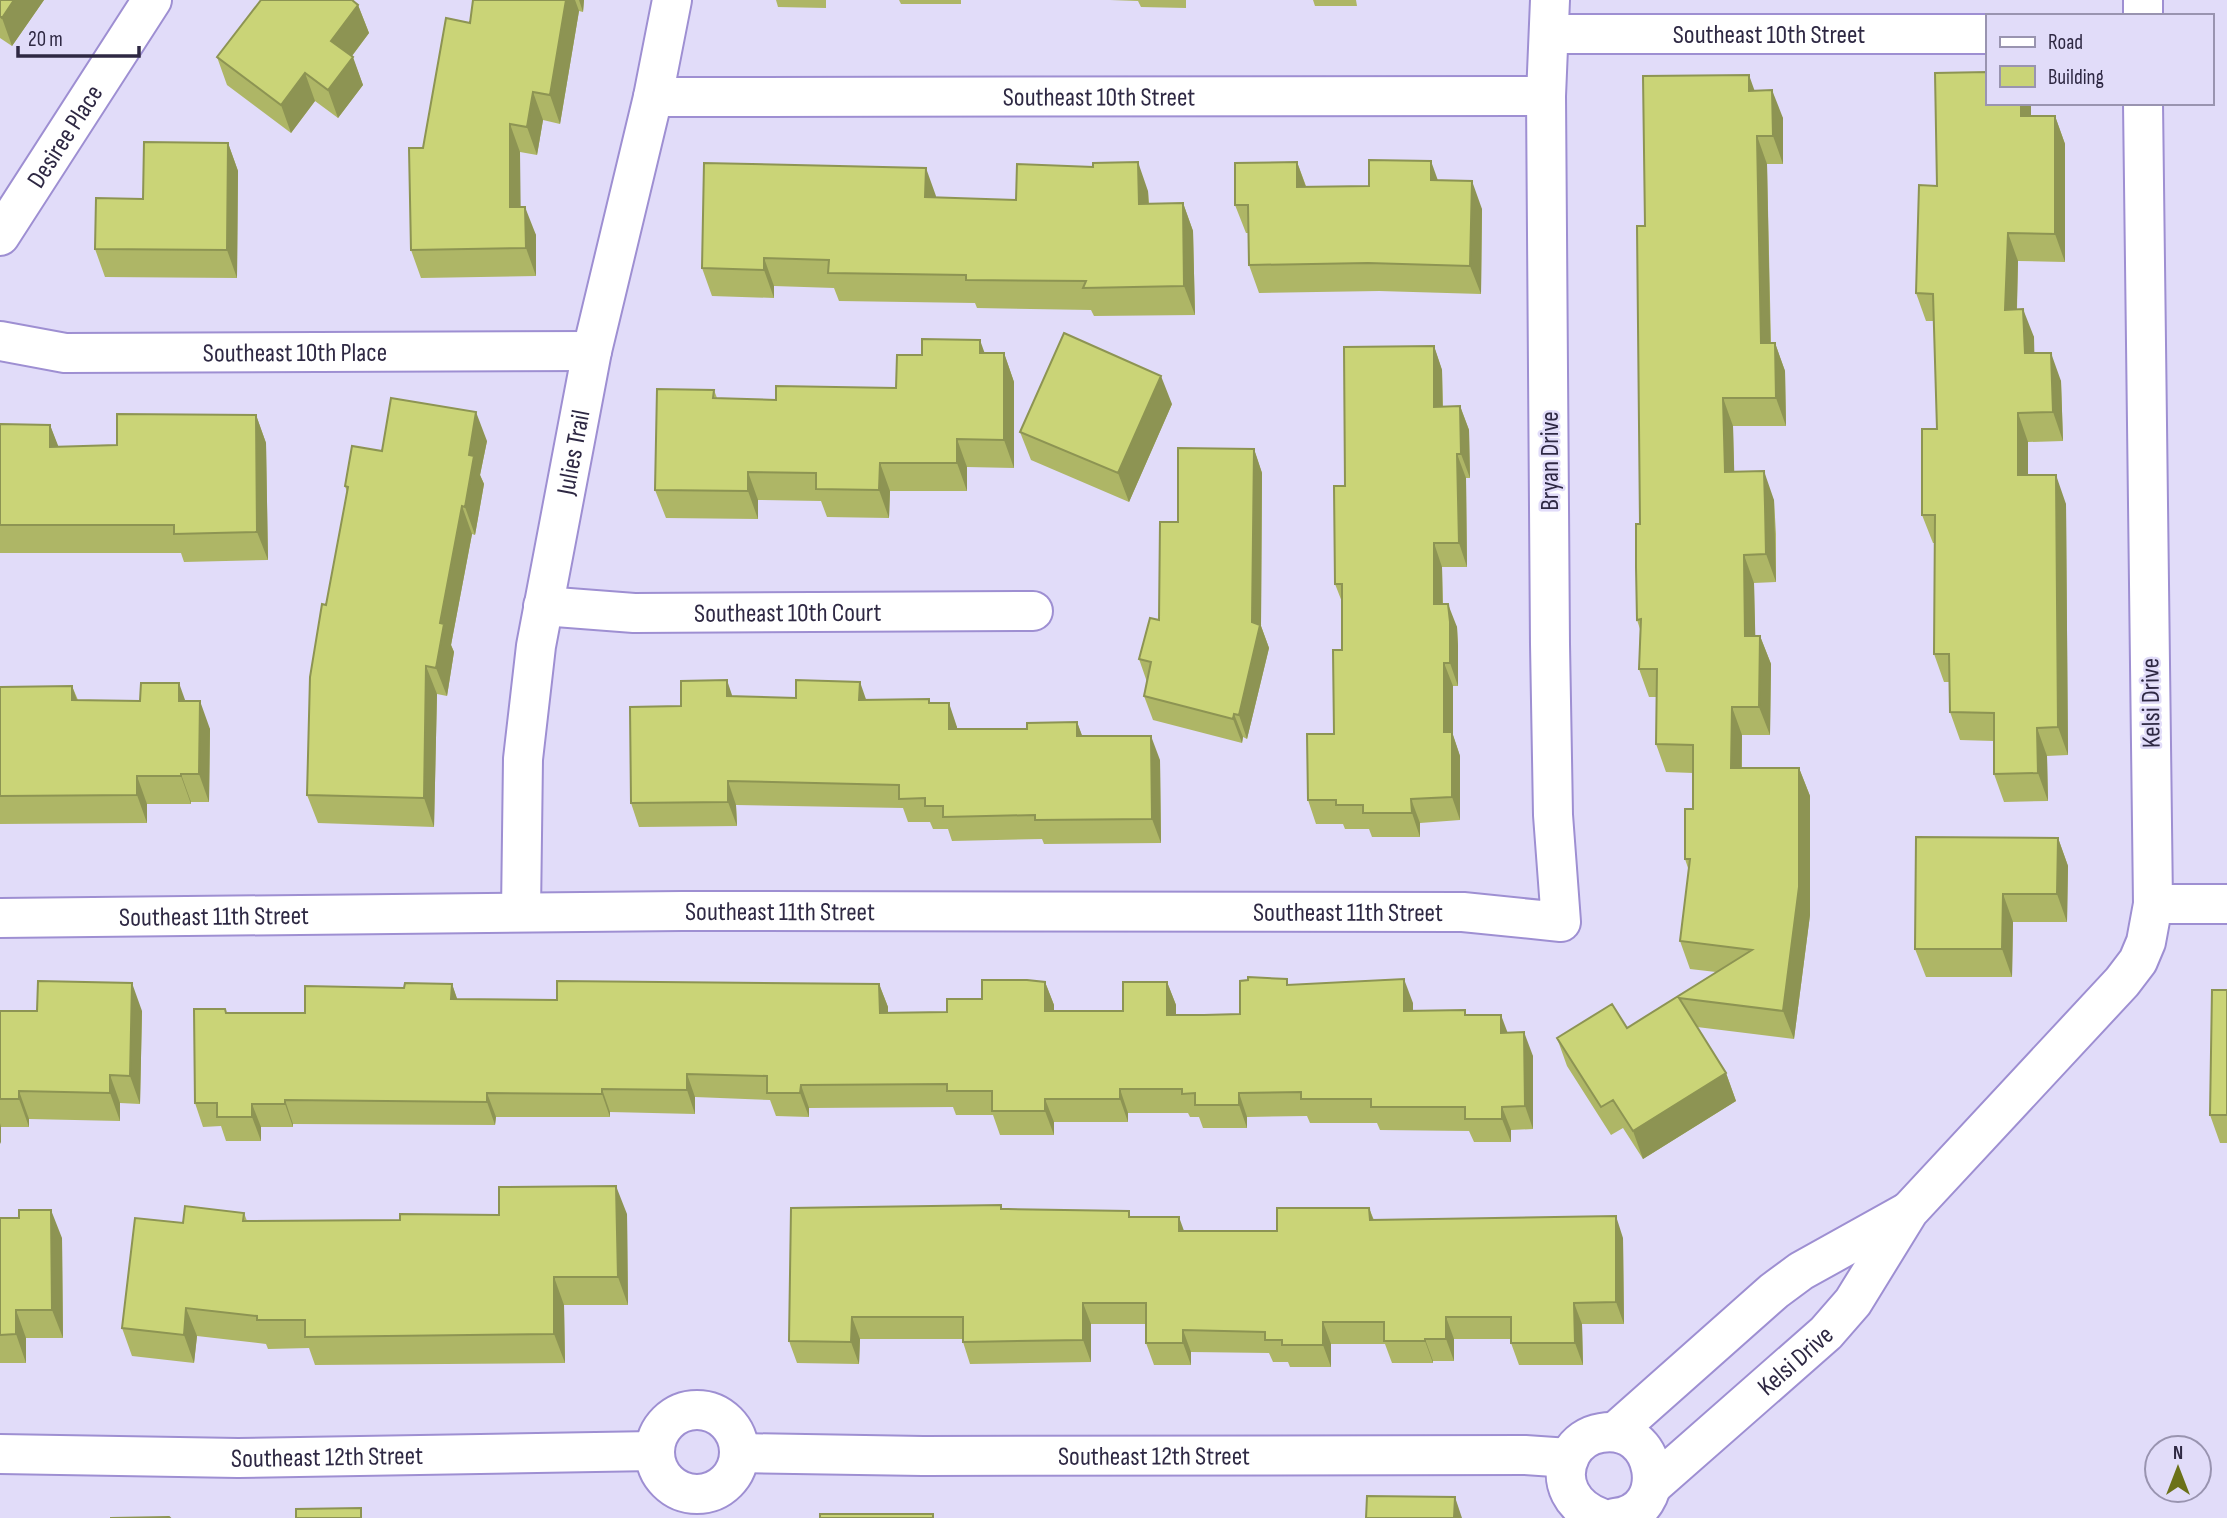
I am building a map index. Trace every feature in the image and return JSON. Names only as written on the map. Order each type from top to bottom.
[{"type":"street","name":"Desiree Place","points":[[0,236],[152,0]]},
{"type":"street","name":"Julies Trail","points":[[521,912],[523,759],[543,606],[592,351],[653,97],[672,0]]},
{"type":"street","name":"Southeast 10th Street","points":[[1550,17],[1986,34]]},
{"type":"street","name":"Bryan Drive","points":[[1550,17],[1546,96],[1553,815],[1561,922]]},
{"type":"street","name":"Southeast 10th Street","points":[[653,97],[1546,96]]},
{"type":"street","name":"Kelsi Drive","points":[[1615,1518],[1635,1511],[1645,1501],[1653,1485],[1826,1333],[1853,1302],[1909,1211],[2138,961],[2146,942],[2153,904],[2143,105]]},
{"type":"street","name":"Southeast 10th Place","points":[[0,341],[65,353],[592,351]]},
{"type":"street","name":"Southeast 10th Court","points":[[543,606],[634,613],[1032,611]]},
{"type":"street","points":[[2153,904],[2227,904]]},
{"type":"street","name":"Southeast 11th Street","points":[[0,918],[521,912],[1462,912],[1561,922]]},
{"type":"street","name":"Kelsi Drive","points":[[1615,1432],[1774,1291],[1801,1272],[1909,1211]]},
{"type":"street","points":[[702,1410],[717,1415],[731,1427],[739,1453],[729,1479],[711,1491],[698,1506],[662,1476],[654,1451],[661,1428],[671,1418],[686,1411],[702,1410]]},
{"type":"street","points":[[1601,1518],[1582,1509],[1572,1498],[1566,1474],[1569,1458],[1584,1439],[1598,1433],[1615,1432],[1640,1444],[1650,1458],[1653,1485]]},
{"type":"street","name":"Southeast 12th Street","points":[[0,1454],[238,1458],[654,1451]]},
{"type":"street","name":"Southeast 12th Street","points":[[739,1453],[923,1456],[1525,1455],[1569,1458]]},
{"type":"building","points":[[0,0],[14,0],[2,18],[0,16]]},
{"type":"building","points":[[261,0],[352,0],[358,5],[331,41],[353,57],[328,90],[305,73],[281,105],[217,57]]},
{"type":"building","points":[[473,0],[566,0],[550,95],[533,92],[527,127],[510,124],[510,207],[525,207],[526,248],[411,250],[409,148],[423,148],[446,18],[470,23]]},
{"type":"building","points":[[1986,72],[1986,105],[2021,105],[2021,116],[2055,116],[2055,234],[2008,233],[2005,310],[2023,309],[2025,353],[2051,353],[2053,412],[2018,413],[2018,475],[2056,475],[2058,727],[2037,728],[2038,773],[1994,774],[1994,713],[1950,712],[1949,654],[1934,654],[1935,515],[1922,515],[1922,429],[1937,429],[1933,294],[1916,293],[1919,185],[1937,186],[1935,73]]},
{"type":"building","points":[[1749,75],[1749,91],[1772,90],[1773,136],[1757,136],[1761,343],[1775,343],[1776,398],[1723,398],[1725,472],[1764,471],[1765,506],[1766,554],[1744,555],[1745,636],[1760,636],[1759,707],[1732,707],[1731,768],[1799,768],[1799,887],[1783,1011],[1679,998],[1726,1073],[1633,1131],[1613,1100],[1601,1107],[1557,1038],[1612,1004],[1627,1028],[1752,950],[1680,941],[1690,859],[1685,859],[1685,809],[1693,809],[1693,745],[1656,744],[1657,669],[1639,669],[1641,619],[1637,620],[1636,567],[1636,524],[1640,524],[1637,226],[1645,226],[1643,76]]},
{"type":"building","points":[[144,142],[228,143],[227,250],[95,249],[96,198],[143,199]]},
{"type":"building","points":[[1369,160],[1431,161],[1431,180],[1472,181],[1470,266],[1368,263],[1249,265],[1248,205],[1235,205],[1235,163],[1297,162],[1297,187],[1369,186]]},
{"type":"building","points":[[1138,162],[1139,204],[1183,203],[1184,286],[1083,288],[1086,281],[966,280],[966,275],[828,273],[829,260],[764,258],[764,270],[702,268],[704,163],[926,168],[925,197],[1016,200],[1017,164],[1093,167],[1093,163]]},
{"type":"building","points":[[1064,333],[1161,376],[1118,473],[1020,432]]},
{"type":"building","points":[[922,339],[980,340],[980,353],[1004,353],[1004,440],[957,439],[957,463],[880,463],[879,490],[816,489],[816,473],[748,472],[748,491],[655,490],[657,389],[714,390],[713,398],[776,400],[776,386],[896,388],[897,355],[922,355]]},
{"type":"building","points":[[1434,346],[1434,407],[1460,406],[1461,454],[1457,454],[1459,543],[1434,543],[1434,604],[1448,604],[1450,622],[1450,663],[1444,663],[1444,732],[1452,732],[1452,797],[1411,799],[1412,813],[1363,813],[1363,805],[1336,805],[1336,800],[1308,800],[1307,734],[1334,734],[1333,650],[1342,650],[1342,584],[1335,584],[1334,486],[1345,486],[1344,347]]},
{"type":"building","points":[[391,398],[476,412],[469,455],[474,456],[440,623],[444,624],[436,668],[426,666],[424,798],[307,795],[310,677],[322,604],[326,605],[348,487],[345,486],[352,446],[382,451]]},
{"type":"building","points":[[117,414],[256,415],[257,532],[174,534],[174,525],[0,525],[0,424],[50,425],[50,447],[117,445]]},
{"type":"building","points":[[1178,448],[1254,449],[1252,622],[1260,625],[1239,715],[1234,714],[1233,719],[1144,696],[1151,662],[1139,659],[1150,618],[1159,620],[1160,522],[1178,522]]},
{"type":"building","points":[[727,680],[727,696],[796,698],[796,680],[860,682],[859,700],[929,699],[929,703],[949,703],[949,729],[1027,729],[1027,723],[1077,722],[1077,736],[1151,736],[1152,819],[1035,820],[1035,815],[943,817],[943,806],[925,806],[925,798],[899,799],[899,785],[728,781],[728,802],[631,803],[630,707],[681,706],[681,681]]},
{"type":"building","points":[[141,683],[179,683],[179,701],[200,701],[199,774],[137,776],[137,795],[0,796],[0,687],[72,686],[72,700],[140,701]]},
{"type":"building","points":[[1916,837],[2058,838],[2057,894],[2003,894],[2002,949],[1915,949]]},
{"type":"building","points":[[1248,977],[1287,979],[1287,985],[1404,979],[1404,1011],[1465,1010],[1465,1015],[1501,1015],[1501,1033],[1524,1032],[1525,1106],[1502,1107],[1502,1119],[1465,1119],[1465,1107],[1371,1107],[1371,1099],[1301,1099],[1301,1092],[1239,1093],[1239,1105],[1195,1105],[1195,1093],[1182,1094],[1182,1089],[1120,1089],[1120,1099],[1045,1099],[1045,1111],[992,1111],[992,1091],[947,1091],[947,1084],[801,1085],[800,1093],[767,1093],[767,1076],[687,1074],[687,1090],[602,1089],[602,1094],[487,1093],[487,1102],[285,1100],[285,1104],[252,1104],[252,1117],[217,1117],[217,1103],[195,1103],[194,1009],[225,1009],[226,1013],[305,1013],[305,986],[404,988],[405,983],[452,984],[451,999],[557,1000],[557,981],[879,984],[880,1013],[947,1012],[947,999],[982,999],[982,980],[1045,982],[1045,1011],[1123,1011],[1123,982],[1167,982],[1167,1015],[1204,1015],[1240,1014],[1240,981],[1248,980]]},
{"type":"building","points":[[38,981],[132,983],[130,1076],[110,1075],[110,1093],[19,1091],[19,1099],[0,1099],[0,1011],[37,1011]]},
{"type":"building","points":[[2212,990],[2227,990],[2227,1115],[2210,1115]]},
{"type":"building","points":[[616,1186],[618,1277],[554,1277],[554,1334],[305,1337],[305,1320],[257,1320],[257,1316],[186,1308],[184,1335],[122,1328],[135,1218],[183,1223],[185,1206],[244,1213],[243,1221],[400,1220],[400,1214],[499,1215],[499,1187]]},
{"type":"building","points":[[1001,1205],[1001,1209],[1129,1211],[1129,1217],[1179,1217],[1179,1231],[1277,1231],[1277,1208],[1369,1208],[1370,1220],[1616,1216],[1616,1302],[1574,1303],[1575,1343],[1511,1343],[1511,1317],[1446,1317],[1446,1339],[1425,1341],[1384,1341],[1384,1322],[1323,1322],[1323,1345],[1282,1345],[1282,1340],[1265,1340],[1265,1332],[1183,1330],[1183,1343],[1146,1343],[1146,1303],[1083,1303],[1083,1340],[963,1342],[963,1317],[852,1317],[851,1342],[789,1341],[791,1208]]},
{"type":"building","points":[[19,1210],[51,1210],[52,1310],[16,1310],[16,1334],[0,1335],[0,1218],[19,1218]]},
{"type":"building","points":[[1367,1496],[1455,1497],[1454,1518],[1366,1518]]},
{"type":"building","points":[[361,1508],[361,1518],[296,1518],[296,1509]]},
{"type":"building","points":[[820,1514],[933,1514],[933,1518],[820,1518]]}]
